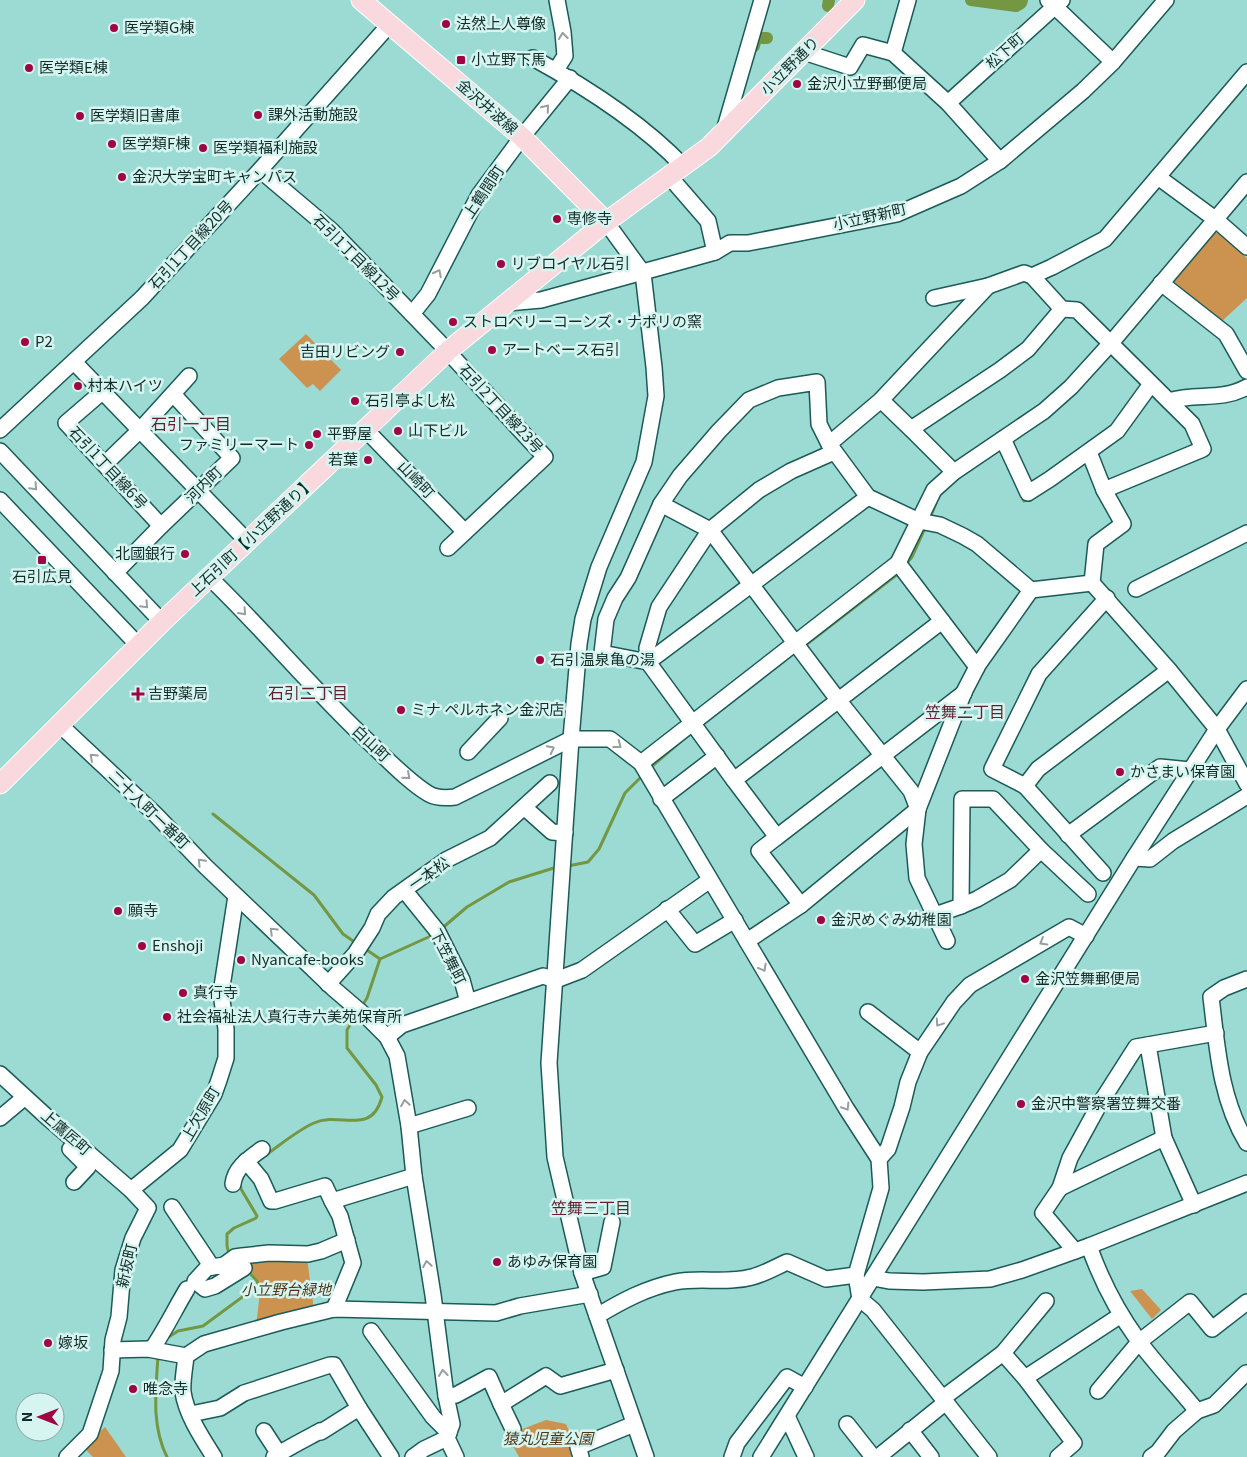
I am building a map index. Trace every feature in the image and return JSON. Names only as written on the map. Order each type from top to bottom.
[{"type":"main road","name":"金沢井波線","points":[[361,0],[522,137],[606,222]]},
{"type":"main road","name":"小立野通り","points":[[724,132],[855,0]]},
{"type":"main road","points":[[448,352],[606,222],[709,147],[724,132]]},
{"type":"main road","name":"上石引町【小立野通り】","points":[[0,784],[162,622],[448,352]]},
{"type":"street","points":[[556,70],[565,56],[560,8],[557,0]]},
{"type":"street","points":[[724,132],[762,0]]},
{"type":"street","points":[[893,53],[908,0]]},
{"type":"street","name":"小立野新町","points":[[507,303],[541,300],[643,273],[715,252],[730,243],[748,243],[897,214],[961,186],[1000,160],[1083,91],[1113,62],[1166,0]]},
{"type":"street","points":[[1055,2],[1113,62]]},
{"type":"street","name":"松下町","points":[[948,103],[1055,2]]},
{"type":"street","name":"石引1丁目線20号","points":[[0,430],[142,298],[260,170],[390,24]]},
{"type":"street","points":[[804,52],[850,67],[863,45],[893,53],[948,103],[1000,160]]},
{"type":"street","points":[[533,58],[570,78],[660,143],[708,222],[715,252]]},
{"type":"street","points":[[1032,276],[1105,238],[1247,72]]},
{"type":"street","name":"上鶴間町","points":[[412,314],[428,294],[479,195],[522,137],[570,78]]},
{"type":"street","name":"石引1丁目線12号","points":[[260,170],[330,230],[448,352]]},
{"type":"street","points":[[1158,177],[1215,219],[1247,247]]},
{"type":"street","points":[[642,763],[898,563],[934,490],[954,472],[1044,411],[1064,393],[1111,343],[1247,182]]},
{"type":"street","points":[[606,222],[643,273],[656,396],[644,462],[599,567],[583,619],[571,739],[549,1063],[555,1156],[582,1273],[646,1457]]},
{"type":"street","points":[[934,298],[988,286],[1024,273],[1032,276],[1062,309],[1077,310],[1192,424],[1202,449],[1104,490]]},
{"type":"street","points":[[1161,283],[1226,334],[1247,371]]},
{"type":"street","points":[[777,836],[648,662],[647,648],[659,607],[710,530],[759,490],[831,448],[881,400],[988,286]]},
{"type":"street","points":[[911,429],[1000,370],[1028,349],[1062,309]]},
{"type":"street","name":"石引2丁目線23号","points":[[448,352],[545,456],[448,548]]},
{"type":"street","points":[[74,362],[247,541]]},
{"type":"street","points":[[105,464],[140,430],[189,376]]},
{"type":"street","points":[[868,497],[648,662],[602,653],[606,619],[615,598],[628,578],[661,504],[680,476],[749,400],[778,388],[817,382],[819,424],[831,448],[868,497],[920,521],[940,525],[977,544],[1031,590],[1092,583]]},
{"type":"street","points":[[1003,439],[1028,493],[1117,431],[1151,384]]},
{"type":"street","points":[[1169,401],[1180,397],[1234,394],[1247,387]]},
{"type":"street","name":"石引1丁目線6号","points":[[102,392],[66,423],[161,526]]},
{"type":"street","name":"河内町","points":[[115,573],[232,458],[173,394]]},
{"type":"street","points":[[881,400],[954,472]]},
{"type":"street","name":"山崎町","points":[[365,429],[466,532]]},
{"type":"street","points":[[1089,452],[1104,490],[1123,524],[1096,544],[1092,583]]},
{"type":"street","points":[[4,459],[162,622]]},
{"type":"street","points":[[0,500],[139,646]]},
{"type":"street","points":[[661,504],[710,530],[839,701],[911,792],[918,809]]},
{"type":"street","points":[[1136,589],[1247,533]]},
{"type":"street","points":[[898,563],[977,667]]},
{"type":"street","name":"白山町","points":[[209,577],[305,676],[338,713],[382,755],[431,795],[446,798],[455,797],[571,739]]},
{"type":"street","points":[[1092,583],[1169,670],[1217,729],[1247,784]]},
{"type":"street","points":[[947,940],[917,878],[914,844],[918,809],[964,692],[977,667],[1031,590]]},
{"type":"street","points":[[1103,873],[1025,786],[992,769],[1039,674],[1107,598]]},
{"type":"street","points":[[734,780],[942,621]]},
{"type":"street","points":[[1025,786],[1038,769],[1169,670]]},
{"type":"street","points":[[801,905],[759,851],[964,692]]},
{"type":"street","points":[[761,1457],[1134,858],[1217,729],[1246,693]]},
{"type":"street","points":[[468,752],[500,718]]},
{"type":"street","name":"二十人町一番町","points":[[60,725],[155,814],[236,896],[387,1037],[397,1056],[409,1126],[414,1176],[446,1396],[452,1424],[448,1435]]},
{"type":"street","points":[[571,739],[610,739],[642,763],[846,1108],[879,1159],[881,1188],[856,1275],[860,1299],[873,1310],[989,1457]]},
{"type":"street","points":[[662,799],[717,756]]},
{"type":"street","points":[[1068,834],[1160,767],[1190,770]]},
{"type":"street","name":"一本松","points":[[328,983],[355,954],[372,928],[378,914],[394,898],[446,860],[490,838],[550,783]]},
{"type":"street","points":[[1134,858],[1150,858],[1173,841],[1247,796]]},
{"type":"street","points":[[961,906],[962,799],[993,799],[1041,850],[1088,894]]},
{"type":"street","points":[[524,807],[552,832],[565,833]]},
{"type":"street","points":[[747,940],[801,905],[918,809]]},
{"type":"street","points":[[936,914],[977,899],[1010,880],[1041,850]]},
{"type":"street","points":[[387,1037],[402,1025],[468,1002],[544,976],[556,980],[582,970],[666,909],[710,880]]},
{"type":"street","name":"下笠舞町","points":[[405,891],[438,932],[462,980],[468,1002]]},
{"type":"street","name":"上欠原町","points":[[132,1191],[180,1150],[214,1094],[219,1080],[226,1058],[226,1030],[221,993],[236,896]]},
{"type":"street","points":[[666,909],[695,944],[735,920]]},
{"type":"street","points":[[879,1159],[888,1149],[908,1082],[920,1052],[954,1002],[970,985],[1069,927],[1086,936]]},
{"type":"street","points":[[1247,979],[1224,988],[1211,997],[1228,1106],[1243,1126],[1247,1143]]},
{"type":"street","points":[[868,1012],[920,1052]]},
{"type":"street","points":[[1197,1411],[1139,1342],[1082,1249],[1043,1213],[1060,1188],[1070,1158],[1099,1105],[1136,1047],[1216,1033]]},
{"type":"street","points":[[1148,1045],[1164,1138],[1194,1205]]},
{"type":"street","name":"上鷹匠町","points":[[0,1074],[132,1191]]},
{"type":"street","points":[[0,1118],[25,1096]]},
{"type":"street","points":[[409,1126],[468,1108]]},
{"type":"street","points":[[48,1118],[94,1144]]},
{"type":"street","points":[[48,1118],[51,1131],[88,1167],[74,1182]]},
{"type":"street","points":[[1060,1188],[1164,1138]]},
{"type":"street","points":[[233,1184],[234,1177],[246,1161],[262,1149]]},
{"type":"street","points":[[246,1161],[261,1179],[271,1200],[274,1201],[325,1186],[340,1216],[353,1263],[334,1309]]},
{"type":"street","points":[[332,1201],[414,1176]]},
{"type":"street","points":[[873,1278],[923,1282],[990,1279],[1082,1249],[1247,1183]]},
{"type":"street","name":"新坂町","points":[[112,1350],[119,1317],[123,1270],[133,1238],[148,1208],[132,1191]]},
{"type":"street","points":[[172,1207],[212,1267]]},
{"type":"street","points":[[582,1273],[603,1267],[612,1222]]},
{"type":"street","points":[[152,1349],[166,1329],[174,1311],[191,1285],[207,1268],[224,1265],[235,1257],[242,1256],[269,1253],[308,1254],[321,1251],[346,1240]]},
{"type":"street","points":[[597,1316],[627,1298],[675,1282],[696,1279],[751,1277],[787,1262],[826,1279],[856,1275]]},
{"type":"street","points":[[191,1285],[205,1289],[215,1286],[244,1268]]},
{"type":"street","points":[[68,1457],[90,1434],[111,1371],[112,1350],[152,1349],[186,1356],[204,1344],[334,1309],[496,1312],[590,1294]]},
{"type":"street","points":[[878,1457],[1003,1353],[1046,1301]]},
{"type":"street","points":[[1098,1392],[1139,1342],[1190,1302],[1212,1328],[1247,1302]]},
{"type":"street","points":[[1025,1378],[1121,1315]]},
{"type":"street","points":[[371,1331],[448,1435],[456,1457]]},
{"type":"street","points":[[1003,1353],[1025,1378],[1074,1444],[1058,1457]]},
{"type":"street","points":[[186,1356],[183,1392],[191,1414],[214,1457]]},
{"type":"street","points":[[191,1414],[220,1408],[244,1393],[334,1365],[391,1457]]},
{"type":"street","points":[[501,1404],[546,1376],[560,1386],[616,1370]]},
{"type":"street","points":[[1150,1457],[1158,1452],[1174,1431],[1197,1411],[1214,1404],[1246,1373]]},
{"type":"street","points":[[446,1396],[456,1394],[489,1377],[513,1429]]},
{"type":"street","points":[[732,1457],[737,1442],[787,1377],[805,1387]]},
{"type":"street","points":[[264,1431],[276,1456],[296,1451],[297,1445],[320,1431],[322,1432],[359,1408]]},
{"type":"street","points":[[787,1416],[806,1457]]},
{"type":"street","points":[[581,1457],[578,1447],[634,1424]]},
{"type":"street","points":[[847,1424],[873,1457]]},
{"type":"street","points":[[910,1430],[932,1457]]},
{"type":"street","points":[[413,1457],[448,1435]]},
{"type":"green space","points":[[1212,233],[1218,233],[1247,258],[1247,298],[1221,322],[1173,281]]},
{"type":"green space","points":[[306,334],[341,370],[320,391],[313,384],[307,388],[279,359]]},
{"type":"green space","name":"小立野台緑地","points":[[243,1258],[307,1258],[314,1310],[256,1326],[261,1284],[245,1265]]},
{"type":"green space","points":[[1142,1289],[1161,1310],[1152,1319],[1130,1291]]},
{"type":"green space","name":"猿丸児童公園","points":[[546,1420],[566,1424],[575,1445],[574,1455],[570,1457],[519,1457],[507,1435]]},
{"type":"green space","points":[[105,1427],[126,1457],[93,1457],[83,1447]]},
{"type":"waterway","points":[[828,6],[829,0]]},
{"type":"waterway","points":[[971,0],[1016,6],[1022,0]]},
{"type":"waterway","points":[[754,46],[756,38],[767,38]]},
{"type":"waterway","points":[[1021,495],[1024,501],[1030,498]]},
{"type":"waterway","points":[[930,518],[938,498]]},
{"type":"waterway","points":[[906,564],[912,557],[926,526]]},
{"type":"waterway","points":[[803,647],[899,573]]},
{"type":"waterway","points":[[650,768],[687,736]]},
{"type":"waterway","points":[[568,866],[588,862],[599,849],[625,793],[642,776]]},
{"type":"waterway","points":[[213,814],[314,895],[343,934],[356,943]]},
{"type":"waterway","points":[[440,930],[467,907],[509,882],[557,867]]},
{"type":"waterway","points":[[362,1006],[367,998],[380,959],[433,935]]},
{"type":"waterway","points":[[364,948],[380,959]]},
{"type":"waterway","points":[[263,1157],[294,1134],[314,1123],[324,1120],[363,1120],[377,1109],[382,1097],[376,1085],[347,1048],[347,1030],[356,1015]]},
{"type":"waterway","points":[[229,1254],[227,1234],[234,1228],[257,1216],[241,1189],[240,1183]]},
{"type":"waterway","points":[[167,1338],[178,1331],[203,1326],[256,1287],[257,1281],[247,1270]]},
{"type":"waterway","points":[[158,1356],[157,1420],[162,1445],[167,1457]]},
{"type":"place","name":"法然上人尊像","points":[[446,24]]},
{"type":"place","name":"医学類G棟","points":[[114,28]]},
{"type":"place","name":"小立野下馬","points":[[461,60]]},
{"type":"place","name":"医学類E棟","points":[[29,68]]},
{"type":"place","name":"金沢小立野郵便局","points":[[797,84]]},
{"type":"place","name":"課外活動施設","points":[[258,115]]},
{"type":"place","name":"医学類旧書庫","points":[[80,116]]},
{"type":"place","name":"医学類F棟","points":[[112,144]]},
{"type":"place","name":"医学類福利施設","points":[[203,148]]},
{"type":"place","name":"金沢大学宝町キャンパス","points":[[122,177]]},
{"type":"place","name":"専修寺","points":[[557,219]]},
{"type":"place","name":"リブロイヤル石引","points":[[501,264]]},
{"type":"place","name":"ストロベリーコーンズ・ナポリの窯","points":[[453,322]]},
{"type":"place","name":"P2","points":[[25,342]]},
{"type":"place","name":"アートベース石引","points":[[492,350]]},
{"type":"place","name":"吉田リビング","points":[[400,352]]},
{"type":"place","name":"村本ハイツ","points":[[78,386]]},
{"type":"place","name":"石引亭よし松","points":[[355,401]]},
{"type":"place","name":"山下ビル","points":[[398,431]]},
{"type":"place","name":"平野屋","points":[[317,434]]},
{"type":"place","name":"ファミリーマート","points":[[309,445]]},
{"type":"place","name":"若葉","points":[[368,460]]},
{"type":"place","name":"北國銀行","points":[[185,554]]},
{"type":"place","name":"石引広見","points":[[42,560]]},
{"type":"place","name":"石引温泉亀の湯","points":[[540,660]]},
{"type":"place","name":"吉野薬局","points":[[138,694]]},
{"type":"place","name":"ミナ ペルホネン金沢店","points":[[401,710]]},
{"type":"place","name":"かさまい保育園","points":[[1120,772]]},
{"type":"place","name":"願寺","points":[[118,911]]},
{"type":"place","name":"金沢めぐみ幼稚園","points":[[821,920]]},
{"type":"place","name":"Enshoji","points":[[142,946]]},
{"type":"place","name":"Nyancafe-books","points":[[241,960]]},
{"type":"place","name":"金沢笠舞郵便局","points":[[1025,979]]},
{"type":"place","name":"真行寺","points":[[183,993]]},
{"type":"place","name":"社会福祉法人真行寺六美苑保育所","points":[[167,1017]]},
{"type":"place","name":"金沢中警察署笠舞交番","points":[[1021,1104]]},
{"type":"place","name":"あゆみ保育園","points":[[497,1262]]},
{"type":"place","name":"嫁坂","points":[[48,1343]]},
{"type":"place","name":"唯念寺","points":[[133,1389]]},
{"type":"district","name":"石引一丁目","points":[[191,424]]},
{"type":"district","name":"石引二丁目","points":[[308,693]]},
{"type":"district","name":"笠舞二丁目","points":[[965,712]]},
{"type":"district","name":"笠舞三丁目","points":[[591,1208]]}]
